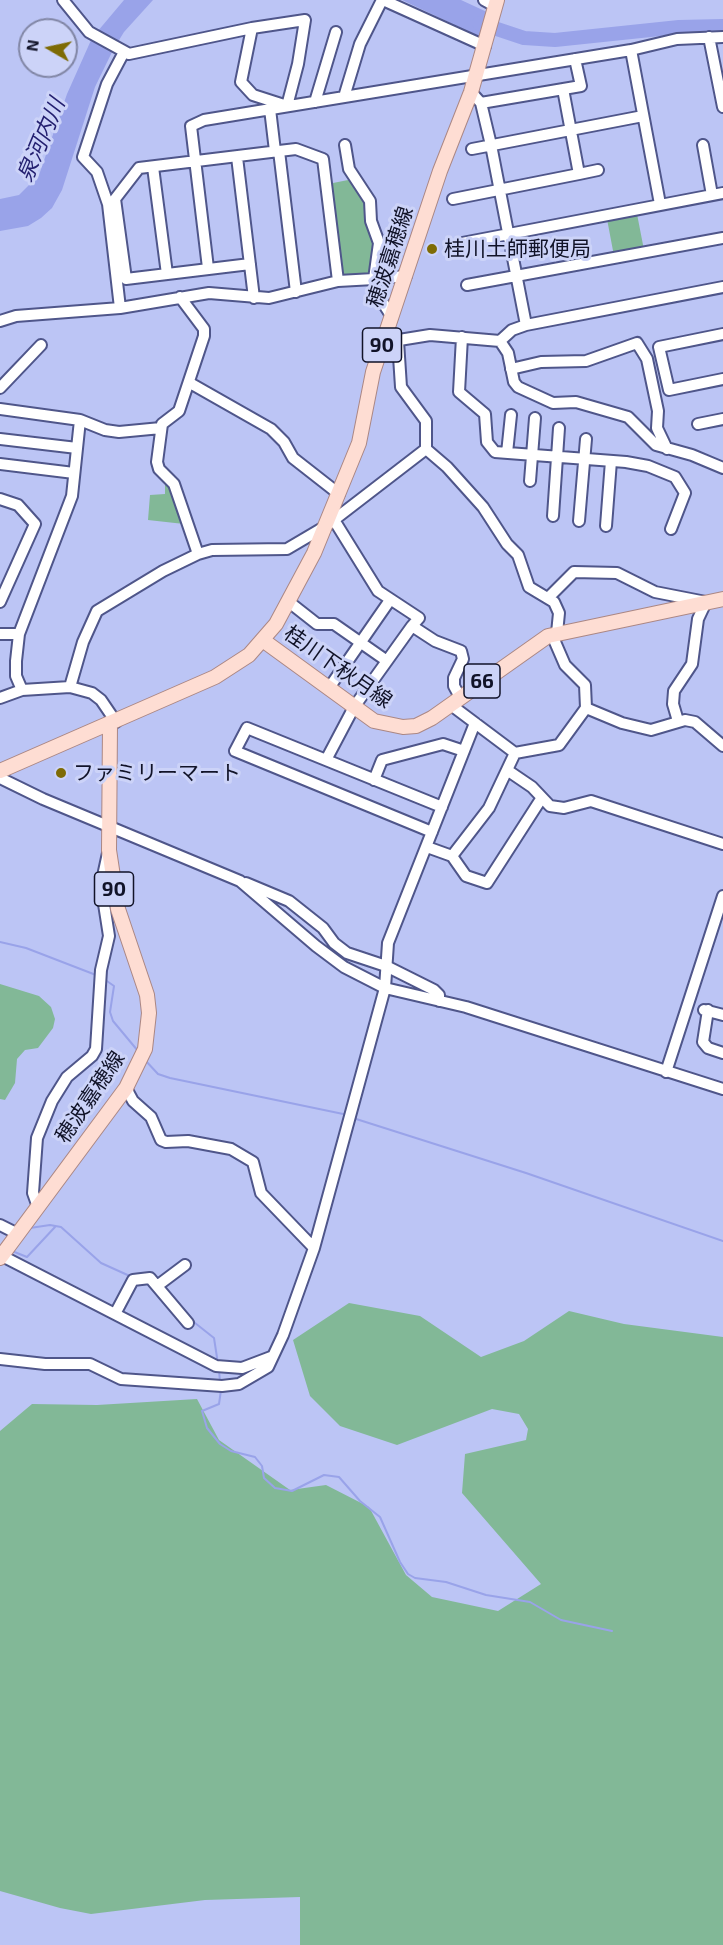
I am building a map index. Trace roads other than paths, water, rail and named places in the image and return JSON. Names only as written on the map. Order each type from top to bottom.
[{"type":"main road","name":"穂波嘉穂線","points":[[264,641],[290,602],[330,523],[359,443],[373,372],[440,171],[477,74],[486,44],[493,5]]},
{"type":"main road","name":"桂川下秋月線","points":[[0,771],[215,677],[234,666],[264,641],[382,725],[404,727],[424,723],[535,643],[554,634],[723,600]]},
{"type":"main road","name":"穂波嘉穂線","points":[[1,1257],[126,1088],[140,1065],[145,1049],[149,1012],[147,994],[118,909],[109,850],[113,723]]},
{"type":"street","points":[[63,0],[89,32],[129,54],[252,28],[305,20],[298,64],[287,106]]},
{"type":"street","points":[[344,97],[360,44],[382,0],[486,44]]},
{"type":"street","points":[[252,28],[242,82],[253,94],[287,106]]},
{"type":"street","points":[[315,102],[336,32]]},
{"type":"street","points":[[709,37],[723,107]]},
{"type":"street","points":[[208,268],[191,126],[204,120],[631,50],[677,39],[723,37]]},
{"type":"street","points":[[631,50],[660,204]]},
{"type":"street","points":[[120,308],[108,204],[97,172],[83,157],[107,84],[123,51]]},
{"type":"street","points":[[481,103],[580,86],[575,59]]},
{"type":"street","points":[[563,89],[579,174]]},
{"type":"street","points":[[471,92],[481,103],[491,145],[526,326]]},
{"type":"street","points":[[270,109],[296,292]]},
{"type":"street","points":[[472,149],[643,116]]},
{"type":"street","points":[[345,145],[349,169],[370,201],[371,221],[379,243],[374,279],[378,295],[392,317]]},
{"type":"street","points":[[462,243],[718,194],[703,145]]},
{"type":"street","points":[[250,264],[126,279],[116,199],[139,168],[296,149],[323,159],[338,281]]},
{"type":"street","points":[[237,157],[254,298]]},
{"type":"street","points":[[153,167],[167,274]]},
{"type":"street","points":[[453,199],[598,170]]},
{"type":"street","points":[[467,285],[517,278],[723,238]]},
{"type":"street","points":[[0,321],[16,316],[120,308],[209,293],[269,298],[338,281],[406,276]]},
{"type":"street","points":[[384,341],[430,335],[501,340],[512,330],[526,326],[723,286]]},
{"type":"street","points":[[180,297],[204,329],[190,383],[179,411],[166,419],[161,428],[157,455],[159,469],[174,484],[198,554]]},
{"type":"street","points":[[643,351],[723,334]]},
{"type":"street","points":[[462,336],[459,392],[485,414],[487,442],[495,452],[648,466],[675,477],[685,493],[671,529]]},
{"type":"street","points":[[398,340],[402,387],[426,421],[426,449],[463,483],[483,507],[507,544],[518,555],[530,587],[555,602],[559,613],[554,634],[565,665],[585,686],[586,708],[559,744],[515,753],[475,723],[456,701],[454,686],[463,659],[461,651],[435,641],[412,626]]},
{"type":"street","points":[[501,340],[508,353],[518,387],[553,403],[576,402],[628,417],[650,440],[667,449],[692,455],[723,468]]},
{"type":"street","points":[[511,369],[541,362],[586,361],[637,343],[643,351],[655,393],[657,428],[667,449]]},
{"type":"street","points":[[0,388],[41,345]]},
{"type":"street","points":[[659,347],[669,390]]},
{"type":"street","points":[[655,393],[723,379]]},
{"type":"street","points":[[190,383],[271,429],[284,442],[293,459],[339,494]]},
{"type":"street","points":[[2,408],[80,420],[105,430],[119,432],[161,428]]},
{"type":"street","points":[[507,453],[511,415]]},
{"type":"street","points":[[530,482],[535,418]]},
{"type":"street","points":[[698,424],[723,419]]},
{"type":"street","points":[[21,690],[16,676],[20,634],[66,516],[80,420]]},
{"type":"street","points":[[553,516],[559,428]]},
{"type":"street","points":[[0,438],[77,448]]},
{"type":"street","points":[[579,521],[586,439]]},
{"type":"street","points":[[70,687],[82,642],[94,615],[163,571],[198,554],[212,550],[287,549],[330,523],[426,449]]},
{"type":"street","points":[[606,526],[611,461]]},
{"type":"street","points":[[0,464],[74,473]]},
{"type":"street","points":[[0,499],[18,505],[35,524],[0,602]]},
{"type":"street","points":[[326,760],[354,707],[419,618],[378,591],[330,523]]},
{"type":"street","points":[[548,598],[574,572],[617,573],[655,592],[698,598],[706,602],[698,619],[692,664],[674,691],[673,704],[678,721]]},
{"type":"street","points":[[329,688],[390,600]]},
{"type":"street","points":[[290,602],[317,624],[334,624],[387,661]]},
{"type":"street","points":[[0,634],[20,634]]},
{"type":"street","points":[[0,698],[21,690],[70,687],[92,693],[101,700],[113,723]]},
{"type":"street","points":[[586,708],[622,723],[651,730],[658,730],[678,721],[695,722],[723,746]]},
{"type":"street","points":[[0,1359],[45,1364],[90,1364],[121,1379],[222,1386],[239,1384],[252,1379],[268,1366],[282,1338],[314,1248],[385,988],[388,943],[393,927],[475,723]]},
{"type":"street","points":[[432,832],[235,751],[247,728],[442,807]]},
{"type":"street","points":[[374,780],[382,760],[443,744],[464,751]]},
{"type":"street","points":[[452,855],[489,808],[515,753]]},
{"type":"street","points":[[507,770],[532,787],[546,804],[556,808],[585,802],[598,803],[723,844]]},
{"type":"street","points":[[0,778],[43,799],[289,901],[323,928],[334,943],[346,953],[386,966],[434,990],[439,995],[439,1001]]},
{"type":"street","points":[[427,847],[452,855],[465,876],[487,884],[542,799]]},
{"type":"street","points":[[38,1207],[33,1193],[36,1138],[52,1101],[67,1077],[92,1056],[96,1049],[101,970],[108,936],[101,885],[109,850]]},
{"type":"street","points":[[240,881],[335,960],[385,988],[466,1007],[723,1089]]},
{"type":"street","points":[[666,1072],[723,896]]},
{"type":"street","points":[[723,1014],[706,1010],[703,1042],[708,1048],[723,1053]]},
{"type":"street","points":[[126,1088],[133,1101],[151,1118],[161,1140],[166,1142],[189,1141],[231,1149],[253,1162],[261,1193],[314,1248]]},
{"type":"street","points":[[0,1225],[18,1234]]},
{"type":"street","points":[[1,1257],[216,1366],[242,1368],[271,1357]]},
{"type":"street","points":[[156,1287],[185,1265]]},
{"type":"street","points":[[115,1314],[133,1280],[150,1278],[188,1323]]},
{"type":"water","points":[[124,0],[153,0],[124,32],[95,87],[62,190],[52,208],[28,226],[0,231],[0,199],[19,195],[39,175],[67,94],[74,78],[78,78],[78,69],[92,38]]},
{"type":"water","points":[[402,0],[461,0],[487,12],[480,37]]},
{"type":"waterway","name":"泉河内川","points":[[479,23],[524,38],[555,40],[679,27],[723,26]]},
{"type":"waterway","points":[[0,942],[26,948],[96,975]]},
{"type":"waterway","points":[[104,979],[114,986],[110,1012],[113,1021],[138,1051]]},
{"type":"waterway","points":[[145,1060],[158,1074],[170,1078],[348,1115]]},
{"type":"waterway","points":[[353,1118],[526,1173],[723,1241]]},
{"type":"waterway","points":[[30,1228],[50,1225],[61,1227],[101,1263],[132,1277]]},
{"type":"waterway","points":[[12,1251],[27,1257],[55,1227]]},
{"type":"waterway","points":[[190,1319],[214,1338],[218,1364]]},
{"type":"waterway","points":[[219,1370],[220,1382]]},
{"type":"waterway","points":[[221,1390],[219,1404],[202,1411],[207,1428],[220,1444],[231,1451],[255,1457],[262,1466],[264,1478],[275,1488],[292,1491],[324,1475],[339,1477],[360,1501],[380,1517],[400,1562],[408,1574],[415,1578],[446,1582],[486,1595],[530,1602],[561,1620],[612,1631]]},
{"type":"place","name":"桂川土師郵便局","points":[[432,249]]},
{"type":"place","name":"ファミリーマート","points":[[61,773]]}]
